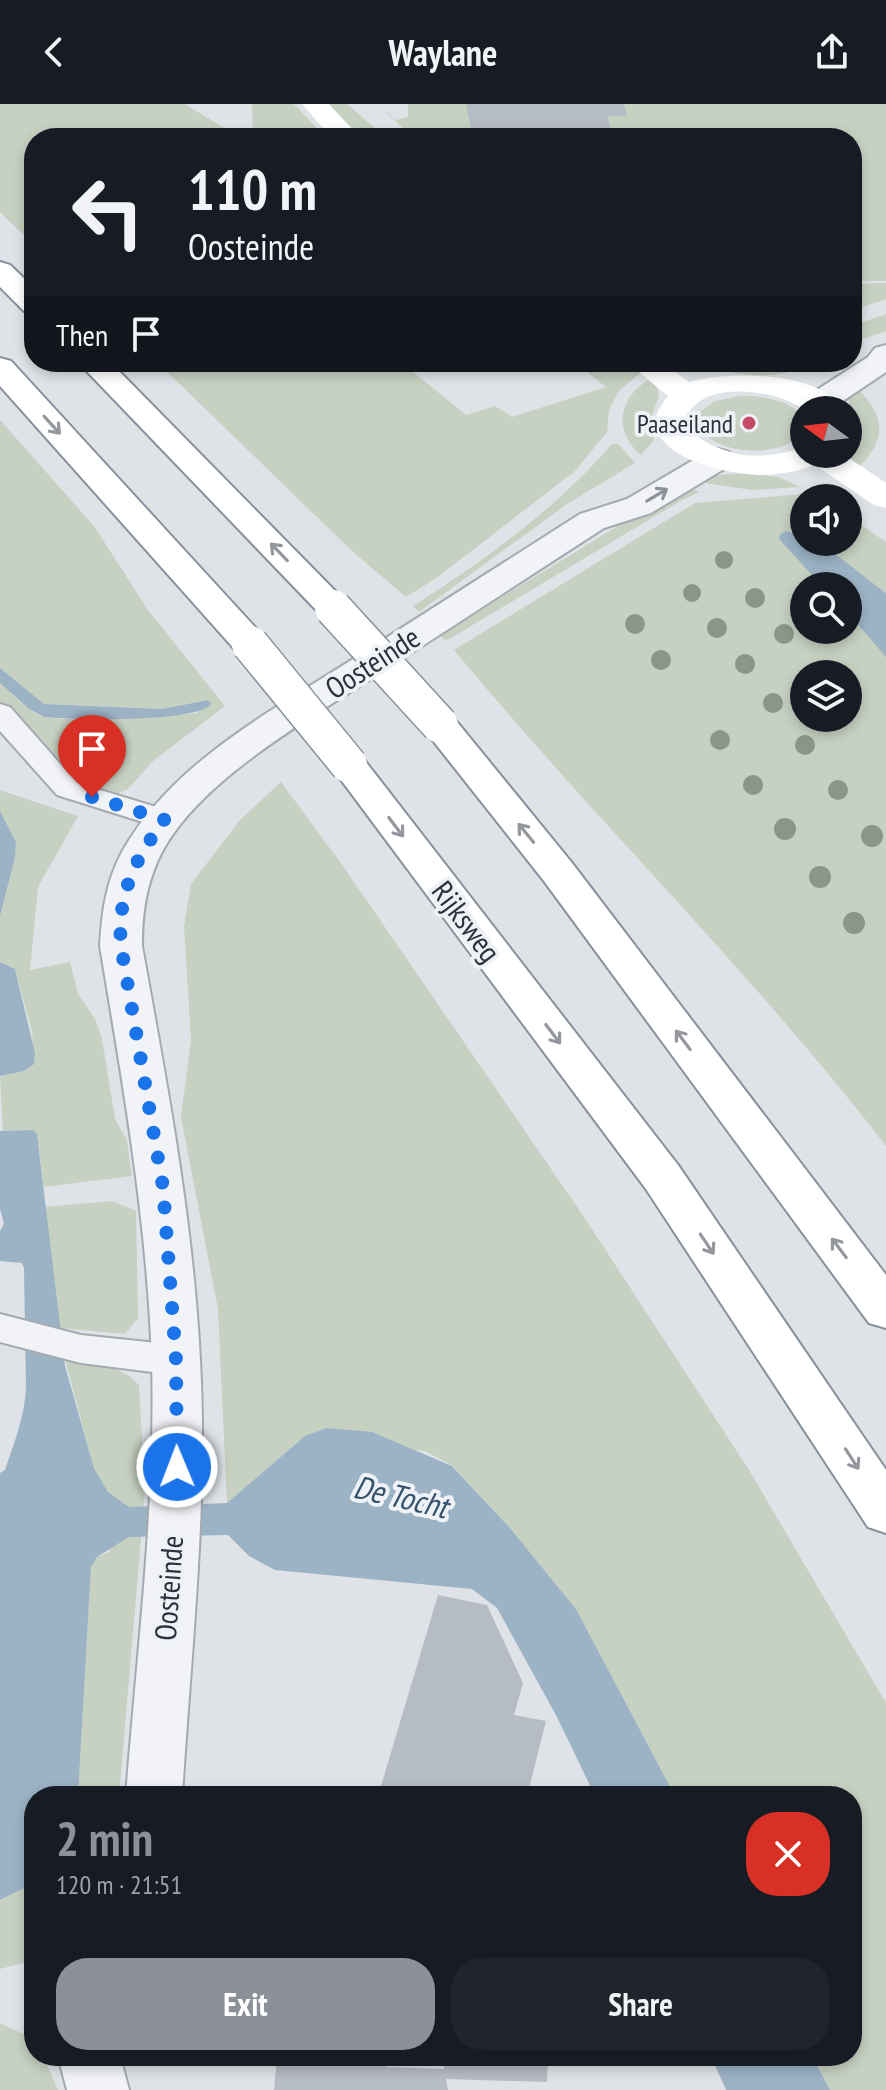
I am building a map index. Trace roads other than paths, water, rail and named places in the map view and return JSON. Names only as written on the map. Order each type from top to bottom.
[{"type":"main road","points":[[315,104],[338,128]]},
{"type":"main road","points":[[0,271],[24,295]]},
{"type":"main road","name":"Rijksweg","points":[[0,367],[250,644],[349,765],[662,1177],[886,1512]]},
{"type":"main road","points":[[103,372],[333,608],[440,725],[558,872],[886,1310]]},
{"type":"main road","points":[[656,372],[688,396]]},
{"type":"main road","points":[[700,372],[721,385]]},
{"type":"main road","points":[[790,459],[751,464],[718,459],[686,443],[672,424],[672,414],[688,396],[741,382],[784,387],[803,396]]},
{"type":"main road","points":[[808,468],[823,484]]},
{"type":"main road","points":[[842,468],[886,498]]},
{"type":"main road","points":[[862,513],[886,524]]},
{"type":"street","points":[[862,350],[886,346]]},
{"type":"street","points":[[837,396],[886,354]]},
{"type":"street","points":[[784,387],[813,372]]},
{"type":"street","name":"Oosteinde","points":[[592,521],[612,492],[686,443]]},
{"type":"street","name":"Oosteinde","points":[[155,1786],[177,1467],[176,1360],[163,1187],[121,946],[119,915],[133,869],[165,820],[204,780],[257,737],[592,521],[639,506],[718,459]]},
{"type":"street","points":[[92,2066],[98,2090]]},
{"type":"lane","points":[[0,713],[67,789],[165,820]]},
{"type":"lane","points":[[4,1329],[81,1349],[176,1360]]},
{"type":"water","points":[[790,532],[790,551],[779,539],[780,534]]},
{"type":"water","points":[[795,556],[838,556],[859,572],[809,572]]},
{"type":"water","points":[[862,575],[886,593],[886,657],[862,629]]},
{"type":"water","points":[[0,668],[44,704],[162,709],[208,700],[211,704],[201,710],[159,717],[44,717],[29,709],[0,683]]},
{"type":"water","points":[[0,811],[16,842],[15,858],[0,916]]},
{"type":"water","points":[[0,962],[15,969],[35,1053],[34,1064],[24,1071],[0,1076]]},
{"type":"water","name":"De Tocht","points":[[33,1130],[37,1134],[65,1366],[94,1468],[108,1492],[129,1507],[227,1503],[305,1436],[326,1428],[372,1432],[452,1466],[510,1528],[576,1609],[670,1786],[590,1786],[557,1717],[497,1608],[472,1589],[275,1570],[249,1556],[228,1535],[129,1537],[97,1557],[91,1567],[79,1786],[24,1786],[24,1888],[0,1900],[0,1473],[5,1470],[18,1429],[26,1387],[24,1268],[22,1263],[0,1261],[0,1231],[4,1224],[0,1209],[0,1131]]},
{"type":"water","points":[[715,2066],[817,2066],[830,2090],[726,2090]]},
{"type":"place","name":"Paaseiland","points":[[749,423]]}]
